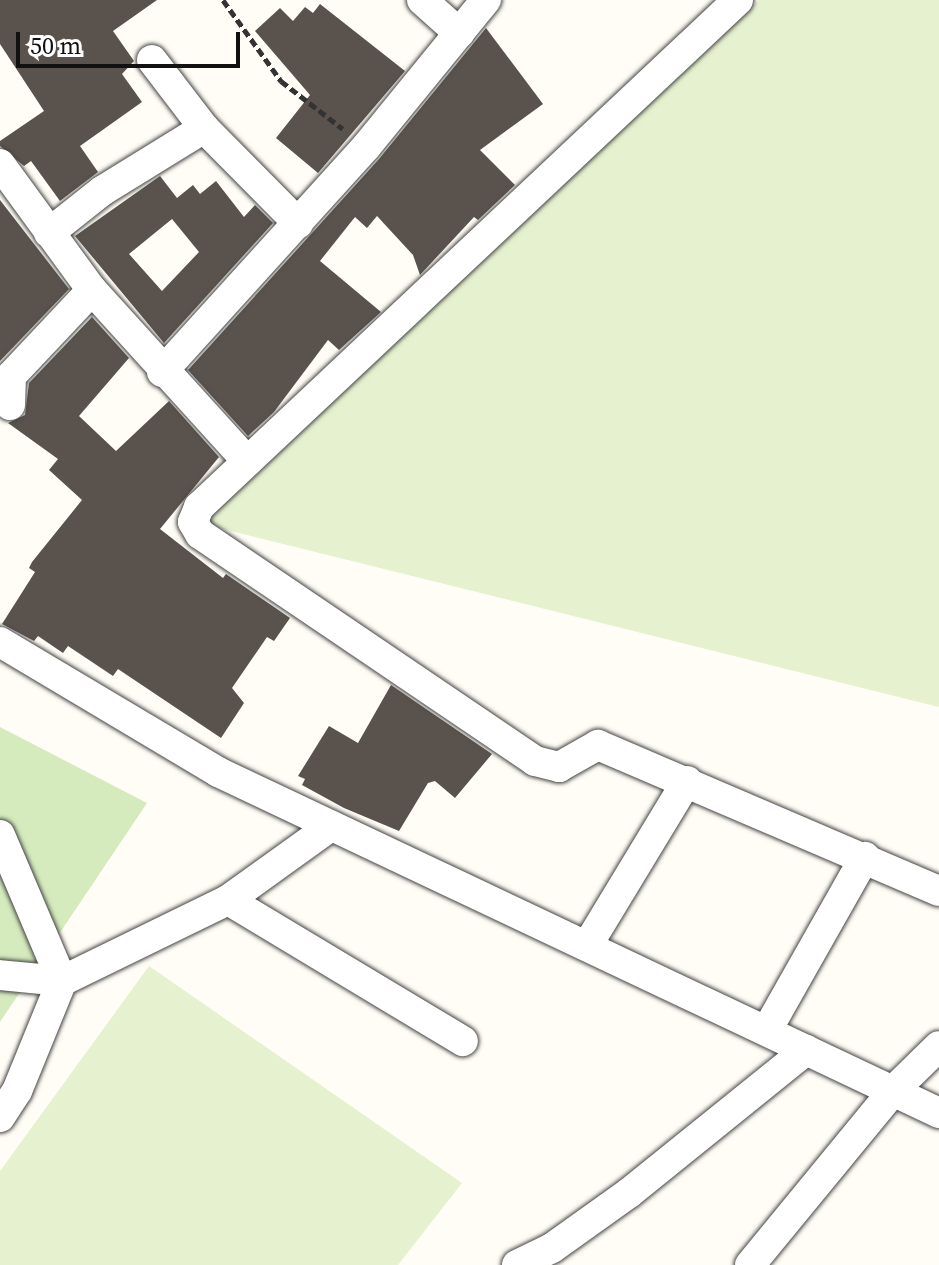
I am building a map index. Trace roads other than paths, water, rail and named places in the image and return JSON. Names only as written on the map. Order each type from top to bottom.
[{"type":"street","points":[[422,0],[459,33]]},
{"type":"street","points":[[162,372],[366,147],[486,0]]},
{"type":"street","points":[[738,0],[247,461],[199,507],[193,522],[200,534],[535,761],[559,767],[598,745],[939,891]]},
{"type":"street","points":[[152,60],[204,128],[298,223]]},
{"type":"street","points":[[49,233],[102,191],[204,128]]},
{"type":"street","points":[[2,170],[92,290],[162,372],[247,461]]},
{"type":"street","points":[[10,405],[11,376],[92,290]]},
{"type":"street","points":[[0,642],[218,772],[939,1113]]},
{"type":"street","points":[[587,946],[687,781]]},
{"type":"street","points":[[0,975],[62,981],[228,900],[331,826]]},
{"type":"street","points":[[0,835],[62,981],[17,1091],[0,1117]]},
{"type":"street","points":[[767,1030],[865,857]]},
{"type":"street","points":[[228,900],[463,1041]]},
{"type":"street","points":[[750,1265],[893,1091],[939,1046]]},
{"type":"street","points":[[517,1265],[552,1248],[629,1193],[806,1050]]}]
